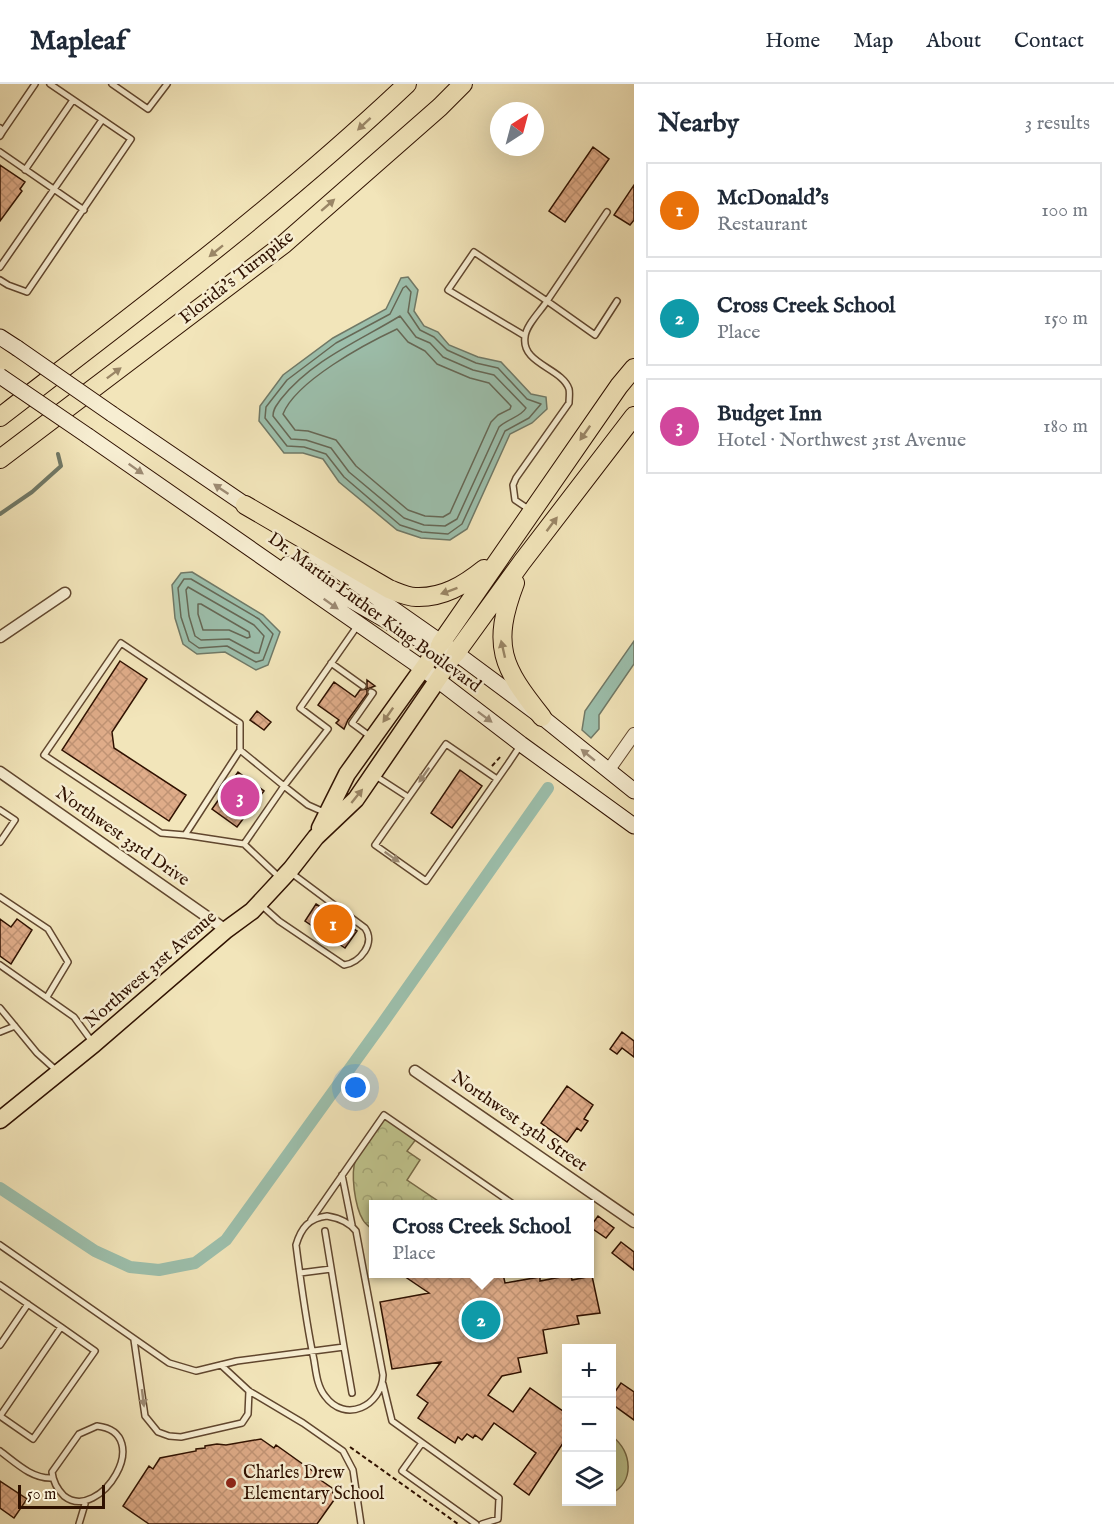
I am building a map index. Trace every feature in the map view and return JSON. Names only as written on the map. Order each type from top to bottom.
[{"type":"highway","name":"Florida's Turnpike","points":[[0,417],[216,252],[360,128],[407,84]]},
{"type":"highway","name":"Florida's Turnpike","points":[[0,459],[284,244],[440,107],[463,84]]},
{"type":"highway","points":[[440,107],[473,84]]},
{"type":"highway","points":[[619,386],[634,353]]},
{"type":"highway","points":[[448,648],[498,559],[634,368]]},
{"type":"highway","points":[[448,648],[522,562],[633,417]]},
{"type":"highway","points":[[245,505],[389,590],[415,597],[439,594],[464,585],[498,559]]},
{"type":"highway","points":[[522,562],[506,605],[501,638],[507,666],[516,686],[542,717]]},
{"type":"main road","name":"Dr. Martin Luther King Boulevard","points":[[0,337],[448,648],[542,717],[634,791]]},
{"type":"main road","name":"Dr. Martin Luther King Boulevard","points":[[0,376],[422,668],[634,826]]},
{"type":"main road","points":[[256,553],[280,559],[425,643],[448,648]]},
{"type":"main road","name":"Northwest 31st Avenue","points":[[315,837],[347,774],[372,738],[422,668],[448,648]]},
{"type":"main road","name":"Northwest 31st Avenue","points":[[0,1120],[94,1044],[225,930],[252,911],[315,837],[356,799],[439,681],[448,648]]},
{"type":"street","points":[[0,638],[65,593]]},
{"type":"street","points":[[608,771],[634,734]]},
{"type":"street","name":"Northwest 33rd Drive","points":[[0,772],[225,930]]},
{"type":"street","name":"Northwest 13th Street","points":[[416,1071],[634,1222]]},
{"type":"lane","points":[[1,132],[35,84]]},
{"type":"lane","points":[[0,280],[27,292],[131,139],[50,84]]},
{"type":"lane","points":[[112,84],[148,109],[167,84]]},
{"type":"lane","points":[[24,170],[73,100]]},
{"type":"lane","points":[[0,267],[102,120]]},
{"type":"lane","points":[[0,152],[84,210]]},
{"type":"lane","points":[[531,511],[515,500],[513,485],[568,403],[569,395],[564,382],[530,355],[525,346],[525,336],[607,212]]},
{"type":"lane","points":[[525,336],[448,290],[474,252],[595,335],[617,301]]},
{"type":"lane","points":[[244,844],[284,786],[328,729],[300,708],[359,624]]},
{"type":"lane","points":[[184,835],[240,750],[240,723],[121,643],[44,755],[161,833],[244,844],[285,875],[365,928],[369,941],[355,962],[344,965],[279,921],[259,903]]},
{"type":"lane","points":[[331,663],[363,686]]},
{"type":"lane","points":[[371,692],[373,693],[352,723],[372,738]]},
{"type":"lane","points":[[497,779],[446,744],[375,845],[426,880],[497,779],[521,744]]},
{"type":"lane","points":[[240,750],[308,805],[327,814]]},
{"type":"lane","points":[[374,774],[408,797]]},
{"type":"lane","points":[[0,810],[15,820],[0,842]]},
{"type":"lane","points":[[0,897],[48,929],[68,962],[47,997]]},
{"type":"lane","points":[[0,965],[74,1017],[94,1044]]},
{"type":"lane","points":[[0,1008],[37,1053],[58,1073]]},
{"type":"lane","points":[[0,1032],[15,1026]]},
{"type":"lane","points":[[383,1384],[376,1398],[352,1410],[341,1409],[332,1404],[319,1385],[296,1245],[301,1231],[384,1115],[507,1200]]},
{"type":"lane","points":[[342,1175],[352,1225],[356,1232],[383,1384],[392,1421],[499,1498],[498,1520]]},
{"type":"lane","points":[[310,1221],[318,1217],[335,1217],[352,1225]]},
{"type":"lane","points":[[325,1231],[352,1393]]},
{"type":"lane","points":[[0,1245],[134,1340],[177,1367],[196,1371],[221,1365],[344,1347]]},
{"type":"lane","points":[[300,1273],[332,1269]]},
{"type":"lane","points":[[0,1285],[62,1327],[95,1351],[33,1439],[0,1416],[62,1327]]},
{"type":"lane","points":[[0,1345],[28,1304]]},
{"type":"lane","points":[[134,1340],[145,1416],[158,1432],[181,1437],[242,1423],[248,1413],[249,1391]]},
{"type":"lane","points":[[221,1365],[249,1391],[303,1423],[343,1451],[353,1470],[361,1524]]},
{"type":"lane","points":[[97,1426],[104,1427],[116,1436],[124,1455],[121,1469],[96,1499],[85,1503],[74,1502],[57,1488],[52,1478],[52,1472],[79,1434],[97,1426]]},
{"type":"lane","points":[[422,1443],[402,1471],[476,1524]]},
{"type":"lane","points":[[0,1451],[32,1474],[41,1478],[52,1478]]},
{"type":"lane","points":[[79,1524],[85,1503]]},
{"type":"lane","points":[[482,1524],[498,1520],[505,1524]]},
{"type":"path","points":[[491,767],[502,754]]},
{"type":"path","points":[[345,1444],[458,1524]]},
{"type":"green space","points":[[384,1115],[417,1138],[407,1151],[420,1160],[407,1180],[437,1200],[369,1200],[369,1226],[360,1214],[354,1190],[353,1173],[356,1159]]},
{"type":"green space","points":[[616,1440],[624,1451],[628,1467],[624,1482],[616,1490]]},
{"type":"water","points":[[408,277],[418,290],[414,311],[424,326],[438,332],[449,345],[478,357],[501,362],[531,394],[546,397],[547,409],[532,423],[510,434],[467,529],[450,540],[421,538],[397,530],[339,482],[323,459],[303,453],[284,453],[259,421],[260,406],[283,375],[333,338],[386,309],[401,278]]},
{"type":"water","points":[[192,572],[263,615],[280,632],[268,665],[256,670],[225,652],[197,654],[183,644],[175,618],[172,585],[181,573]]},
{"type":"water","points":[[634,641],[634,664],[599,715],[599,729],[591,738],[582,730],[585,711]]},
{"type":"building","points":[[593,147],[609,159],[565,222],[549,211]]},
{"type":"building","points":[[0,165],[25,182],[20,189],[22,191],[0,221]]},
{"type":"building","points":[[634,185],[634,220],[630,225],[614,215]]},
{"type":"building","points":[[120,661],[147,679],[112,732],[114,748],[186,795],[169,821],[62,750]]},
{"type":"building","points":[[367,680],[375,686],[367,689]]},
{"type":"building","points":[[334,682],[355,697],[360,690],[367,689],[367,694],[344,729],[336,723],[339,720],[318,705]]},
{"type":"building","points":[[257,711],[271,722],[264,730],[250,720]]},
{"type":"building","points":[[460,770],[482,786],[452,828],[431,813]]},
{"type":"building","points":[[238,772],[264,791],[237,827],[212,809]]},
{"type":"building","points":[[316,904],[357,931],[345,948],[305,921]]},
{"type":"building","points":[[0,919],[11,927],[17,919],[32,930],[11,964],[0,956]]},
{"type":"building","points":[[622,1032],[634,1041],[634,1057],[622,1048],[617,1054],[610,1049]]},
{"type":"building","points":[[567,1086],[593,1105],[584,1119],[588,1121],[581,1131],[577,1128],[567,1142],[541,1123]]},
{"type":"building","points":[[598,1216],[614,1228],[606,1238],[594,1230],[594,1222]]},
{"type":"building","points":[[621,1242],[634,1252],[634,1270],[612,1253]]},
{"type":"building","points":[[407,1278],[504,1278],[505,1283],[534,1278],[540,1278],[540,1281],[556,1278],[572,1278],[572,1280],[592,1278],[600,1313],[577,1316],[579,1324],[543,1330],[547,1353],[518,1358],[521,1372],[502,1376],[488,1395],[513,1412],[530,1388],[562,1410],[562,1445],[529,1495],[514,1484],[536,1453],[494,1423],[482,1440],[475,1435],[473,1438],[467,1434],[462,1440],[458,1437],[455,1443],[418,1418],[428,1403],[417,1395],[441,1362],[392,1369],[380,1302],[429,1293]]},
{"type":"building","points":[[621,1383],[634,1392],[634,1420],[616,1407],[616,1390]]},
{"type":"building","name":"Charles Drew Elementary School","points":[[261,1439],[274,1448],[276,1445],[321,1477],[319,1479],[332,1488],[334,1500],[317,1524],[149,1524],[123,1506],[149,1466],[153,1469],[160,1458],[196,1451],[205,1446]]},
{"type":"building","points":[[0,1481],[27,1499],[14,1518],[0,1508]]},
{"type":"waterway","points":[[0,514],[32,492],[61,466],[58,454]]},
{"type":"waterway","points":[[0,1188],[95,1251],[130,1267],[159,1270],[195,1263],[226,1240],[548,788]]},
{"type":"place","name":"Budget Inn","points":[[240,797]]},
{"type":"place","name":"McDonald's","points":[[333,924]]},
{"type":"place","name":"Cross Creek School","points":[[481,1320]]},
{"type":"place","name":"Charles Drew Elementary School","points":[[231,1483]]}]
